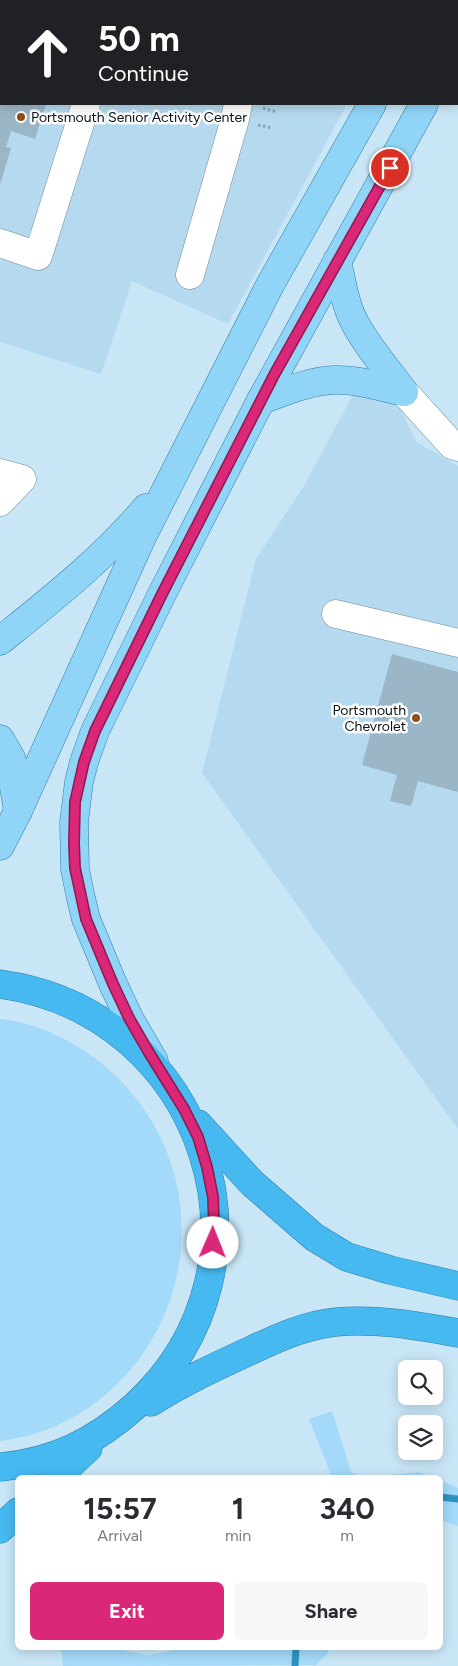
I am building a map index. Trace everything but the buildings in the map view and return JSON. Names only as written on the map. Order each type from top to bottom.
[{"type":"highway","points":[[0,984],[46,994],[74,1005],[101,1020],[126,1038],[148,1059],[168,1083],[198,1137],[213,1197],[214,1235],[206,1289],[196,1318],[183,1346],[153,1389],[59,1475]]},
{"type":"highway","points":[[184,1109],[252,1183],[314,1237],[347,1257],[458,1286]]},
{"type":"highway","points":[[0,1468],[34,1462],[82,1444],[183,1382],[277,1338],[316,1326],[336,1322],[376,1321],[458,1333]]},
{"type":"highway","points":[[0,1529],[15,1515]]},
{"type":"main road","points":[[0,846],[18,811],[142,537],[270,284],[371,105]]},
{"type":"main road","points":[[168,1083],[129,1018],[86,919],[75,868],[74,843],[75,802],[84,762],[95,731],[163,592],[262,400],[423,105]]},
{"type":"main road","points":[[337,261],[348,305],[355,324],[367,344],[404,392]]},
{"type":"main road","points":[[262,400],[312,384],[334,380],[404,392]]},
{"type":"main road","points":[[0,640],[74,581],[106,552],[133,524],[177,469]]},
{"type":"main road","points":[[0,738],[12,760],[12,775],[18,811]]},
{"type":"lane","points":[[0,243],[38,256],[86,105]]},
{"type":"lane","points":[[190,275],[236,119],[238,105]]},
{"type":"lane","points":[[404,392],[452,444],[458,447]]},
{"type":"lane","points":[[0,473],[22,479],[0,502]]},
{"type":"lane","points":[[336,614],[458,643]]},
{"type":"shaded area","points":[[0,105],[346,105],[228,324],[132,281],[101,374],[0,342],[0,264],[2,257],[0,256]]},
{"type":"shaded area","points":[[354,393],[384,399],[401,409],[416,442],[458,466],[458,1129],[202,773],[256,559],[304,486]]},
{"type":"shaded area","points":[[0,1019],[26,1024],[63,1038],[96,1059],[133,1095],[160,1136],[176,1181],[182,1228],[177,1275],[162,1321],[136,1363],[100,1399],[77,1415],[40,1432],[0,1441]]},
{"type":"shaded area","points":[[332,1411],[351,1472],[358,1475],[331,1475],[309,1419]]},
{"type":"shaded area","points":[[419,1472],[427,1475],[391,1475]]},
{"type":"shaded area","points":[[443,1482],[458,1488],[458,1526],[443,1521]]},
{"type":"shaded area","points":[[61,1650],[122,1650],[148,1655],[175,1650],[327,1650],[328,1653],[316,1665],[63,1666]]},
{"type":"waterway","points":[[443,1497],[458,1499]]},
{"type":"waterway","points":[[295,1665],[296,1650]]},
{"type":"place","name":"Portsmouth Senior Activity Center","points":[[21,117]]},
{"type":"place","name":"Portsmouth Chevrolet","points":[[416,718]]},
{"type":"route","points":[[213,1243],[213,1197],[198,1137],[184,1109],[129,1018],[86,919],[75,868],[75,802],[84,762],[95,731],[163,592],[274,375],[390,168]]}]
